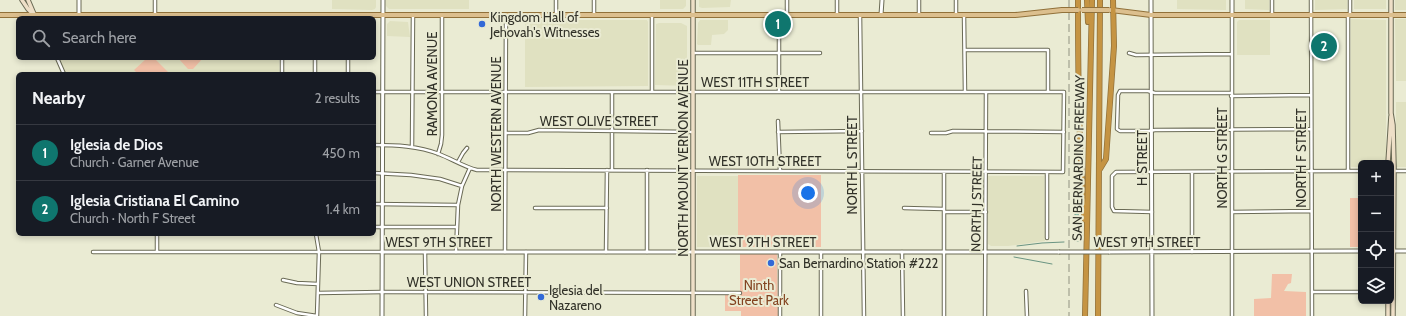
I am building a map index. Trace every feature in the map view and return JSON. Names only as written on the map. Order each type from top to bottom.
[{"type":"highway","points":[[1078,0],[1078,100],[1082,207],[1087,227]]},
{"type":"highway","points":[[1087,0],[1090,60]]},
{"type":"highway","name":"SAN BERNARDINO FREEWAY","points":[[1086,316],[1092,0]]},
{"type":"highway","name":"SAN BERNARDINO FREEWAY","points":[[1098,316],[1100,0]]},
{"type":"highway","points":[[1100,171],[1106,159],[1108,137],[1113,53],[1111,10],[1113,0]]},
{"type":"main road","points":[[22,0],[35,16]]},
{"type":"main road","points":[[28,0],[35,16]]},
{"type":"main road","name":"NORTH MOUNT VERNON AVENUE","points":[[693,0],[693,316]]},
{"type":"main road","points":[[1391,0],[1392,160]]},
{"type":"main road","points":[[0,15],[964,15],[1015,14],[1062,10],[1111,10],[1151,15],[1406,15]]},
{"type":"main road","points":[[1388,160],[1391,113]]},
{"type":"main road","points":[[1392,196],[1392,232]]},
{"type":"main road","points":[[1393,268],[1394,316]]},
{"type":"main road","points":[[1388,304],[1388,316]]},
{"type":"street","points":[[79,0],[79,14]]},
{"type":"street","points":[[155,0],[155,15]]},
{"type":"street","points":[[382,316],[383,0]]},
{"type":"street","points":[[556,0],[556,15]]},
{"type":"street","points":[[594,0],[594,15]]},
{"type":"street","points":[[787,0],[787,15]]},
{"type":"street","points":[[837,0],[837,15]]},
{"type":"street","points":[[882,0],[882,15]]},
{"type":"street","points":[[919,0],[919,14]]},
{"type":"street","points":[[956,0],[956,15]]},
{"type":"street","name":"H STREET","points":[[1151,0],[1152,316]]},
{"type":"street","name":"NORTH G STREET","points":[[1232,0],[1232,316]]},
{"type":"street","points":[[1272,0],[1272,15]]},
{"type":"street","name":"NORTH F STREET","points":[[1311,0],[1312,316]]},
{"type":"street","points":[[1348,172],[1350,0]]},
{"type":"street","points":[[412,147],[413,15]]},
{"type":"street","name":"RAMONA AVENUE","points":[[438,154],[442,144],[442,15]]},
{"type":"street","name":"NORTH WESTERN AVENUE","points":[[506,15],[506,252]]},
{"type":"street","points":[[652,15],[652,92]]},
{"type":"street","points":[[779,15],[779,91]]},
{"type":"street","name":"NORTH L STREET","points":[[860,15],[864,316]]},
{"type":"street","points":[[964,15],[965,92]]},
{"type":"street","points":[[965,50],[1048,50],[1048,91]]},
{"type":"street","points":[[693,53],[820,53]]},
{"type":"street","points":[[1129,53],[1151,55],[1231,54]]},
{"type":"street","points":[[58,60],[63,72]]},
{"type":"street","points":[[282,60],[282,72]]},
{"type":"street","points":[[315,60],[315,72]]},
{"type":"street","points":[[348,60],[348,72]]},
{"type":"street","name":"WEST 11TH STREET","points":[[376,92],[1048,91],[1064,92],[1064,132]]},
{"type":"street","points":[[1311,95],[1120,91],[1118,95],[1117,109],[1117,129],[1120,131],[1311,129]]},
{"type":"street","points":[[612,92],[612,170]]},
{"type":"street","name":"NORTH J STREET","points":[[985,316],[986,92]]},
{"type":"street","points":[[778,121],[780,171]]},
{"type":"street","name":"WEST OLIVE STREET","points":[[506,133],[528,133],[539,130],[693,132]]},
{"type":"street","points":[[778,132],[862,131]]},
{"type":"street","points":[[931,133],[946,133],[953,131],[1064,132]]},
{"type":"street","name":"WEST 10TH STREET","points":[[376,145],[412,147],[438,154],[477,170],[1064,172],[1064,132]]},
{"type":"street","points":[[458,162],[467,148]]},
{"type":"street","points":[[456,252],[458,205],[462,186],[470,168]]},
{"type":"street","points":[[606,252],[607,170]]},
{"type":"street","points":[[647,170],[647,252]]},
{"type":"street","points":[[1394,171],[1406,171]]},
{"type":"street","points":[[944,172],[944,316]]},
{"type":"street","points":[[1047,172],[1047,238]]},
{"type":"street","points":[[1152,212],[1114,211],[1112,207],[1112,176],[1116,172],[1358,172]]},
{"type":"street","points":[[1192,172],[1192,252]]},
{"type":"street","points":[[376,173],[412,175],[440,179],[462,186]]},
{"type":"street","points":[[376,204],[458,205]]},
{"type":"street","points":[[535,208],[607,208]]},
{"type":"street","points":[[904,208],[986,212]]},
{"type":"street","points":[[1232,212],[1311,211]]},
{"type":"street","points":[[376,227],[457,227]]},
{"type":"street","points":[[157,236],[157,252]]},
{"type":"street","points":[[276,305],[297,312],[317,316],[319,252],[316,236]]},
{"type":"street","name":"WEST 9TH STREET","points":[[93,252],[1358,251]]},
{"type":"street","points":[[1394,251],[1406,251]]},
{"type":"street","points":[[425,252],[426,316]]},
{"type":"street","points":[[526,252],[526,316]]},
{"type":"street","points":[[780,252],[780,316]]},
{"type":"street","points":[[821,316],[822,252]]},
{"type":"street","points":[[902,252],[903,316]]},
{"type":"street","points":[[283,280],[297,283],[318,284]]},
{"type":"street","points":[[1026,291],[1026,316]]},
{"type":"street","points":[[1312,292],[1358,292]]},
{"type":"street","name":"WEST UNION STREET","points":[[318,293],[740,293]]},
{"type":"shaded area","points":[[332,0],[376,0],[376,7],[372,10],[332,9]]},
{"type":"shaded area","points":[[386,0],[469,0],[469,9],[389,9],[386,6]]},
{"type":"shaded area","points":[[660,0],[686,0],[686,6],[683,9],[660,9]]},
{"type":"shaded area","points":[[699,0],[731,0],[730,7],[702,8],[699,7]]},
{"type":"shaded area","points":[[1177,0],[1226,0],[1226,10],[1177,9]]},
{"type":"shaded area","points":[[1245,0],[1269,0],[1269,10],[1245,9]]},
{"type":"shaded area","points":[[1315,0],[1347,0],[1347,9],[1315,10]]},
{"type":"shaded area","points":[[1354,0],[1386,0],[1386,9],[1354,9]]},
{"type":"shaded area","points":[[1395,0],[1406,0],[1406,10],[1395,10]]},
{"type":"shaded area","points":[[1351,19],[1386,20],[1386,160],[1358,160],[1358,167],[1351,167]]},
{"type":"shaded area","points":[[1395,19],[1406,19],[1406,81],[1396,81]]},
{"type":"shaded area","points":[[525,20],[647,20],[648,86],[525,87]]},
{"type":"shaded area","points":[[700,20],[728,20],[728,30],[724,34],[712,35],[711,45],[698,45],[698,23]]},
{"type":"shaded area","points":[[1239,20],[1270,20],[1270,55],[1237,55],[1237,22]]},
{"type":"shaded area","points":[[390,21],[408,22],[410,37],[387,36],[387,24]]},
{"type":"shaded area","points":[[681,23],[687,26],[687,86],[655,85],[656,24]]},
{"type":"shaded area","points":[[58,60],[279,60],[279,72],[63,72]]},
{"type":"shaded area","points":[[1396,102],[1406,102],[1406,167],[1396,167]]},
{"type":"shaded area","points":[[697,176],[738,176],[738,247],[697,247]]},
{"type":"shaded area","points":[[988,176],[1044,176],[1045,241],[1008,246],[991,246],[988,244]]},
{"type":"shaded area","points":[[1078,206],[1079,241],[1075,241],[1075,207]]},
{"type":"green space","points":[[145,60],[156,60],[168,72],[136,72],[134,70]]},
{"type":"green space","points":[[180,60],[201,60],[193,69],[188,69]]},
{"type":"green space","points":[[738,175],[821,175],[821,247],[738,247]]},
{"type":"green space","points":[[1350,198],[1358,198],[1358,247],[1350,247]]},
{"type":"green space","name":"Ninth Street Park","points":[[740,254],[777,254],[778,316],[741,316],[741,311],[725,311],[725,295],[740,294]]},
{"type":"green space","points":[[1272,274],[1292,274],[1291,283],[1288,284],[1284,291],[1306,292],[1306,316],[1254,316],[1254,299],[1271,298]]},
{"type":"waterway","points":[[1017,246],[1064,242]]},
{"type":"waterway","points":[[1014,257],[1052,264]]},
{"type":"railway","points":[[1069,0],[1069,316]]},
{"type":"place","name":"Kingdom Hall of Jehovah's Witnesses","points":[[482,24]]},
{"type":"place","name":"Iglesia de Dios","points":[[778,24]]},
{"type":"place","name":"Iglesia Cristiana El Camino","points":[[1324,46]]},
{"type":"place","name":"San Bernardino Station #222","points":[[771,263]]},
{"type":"place","name":"Iglesia del Nazareno","points":[[541,297]]}]
